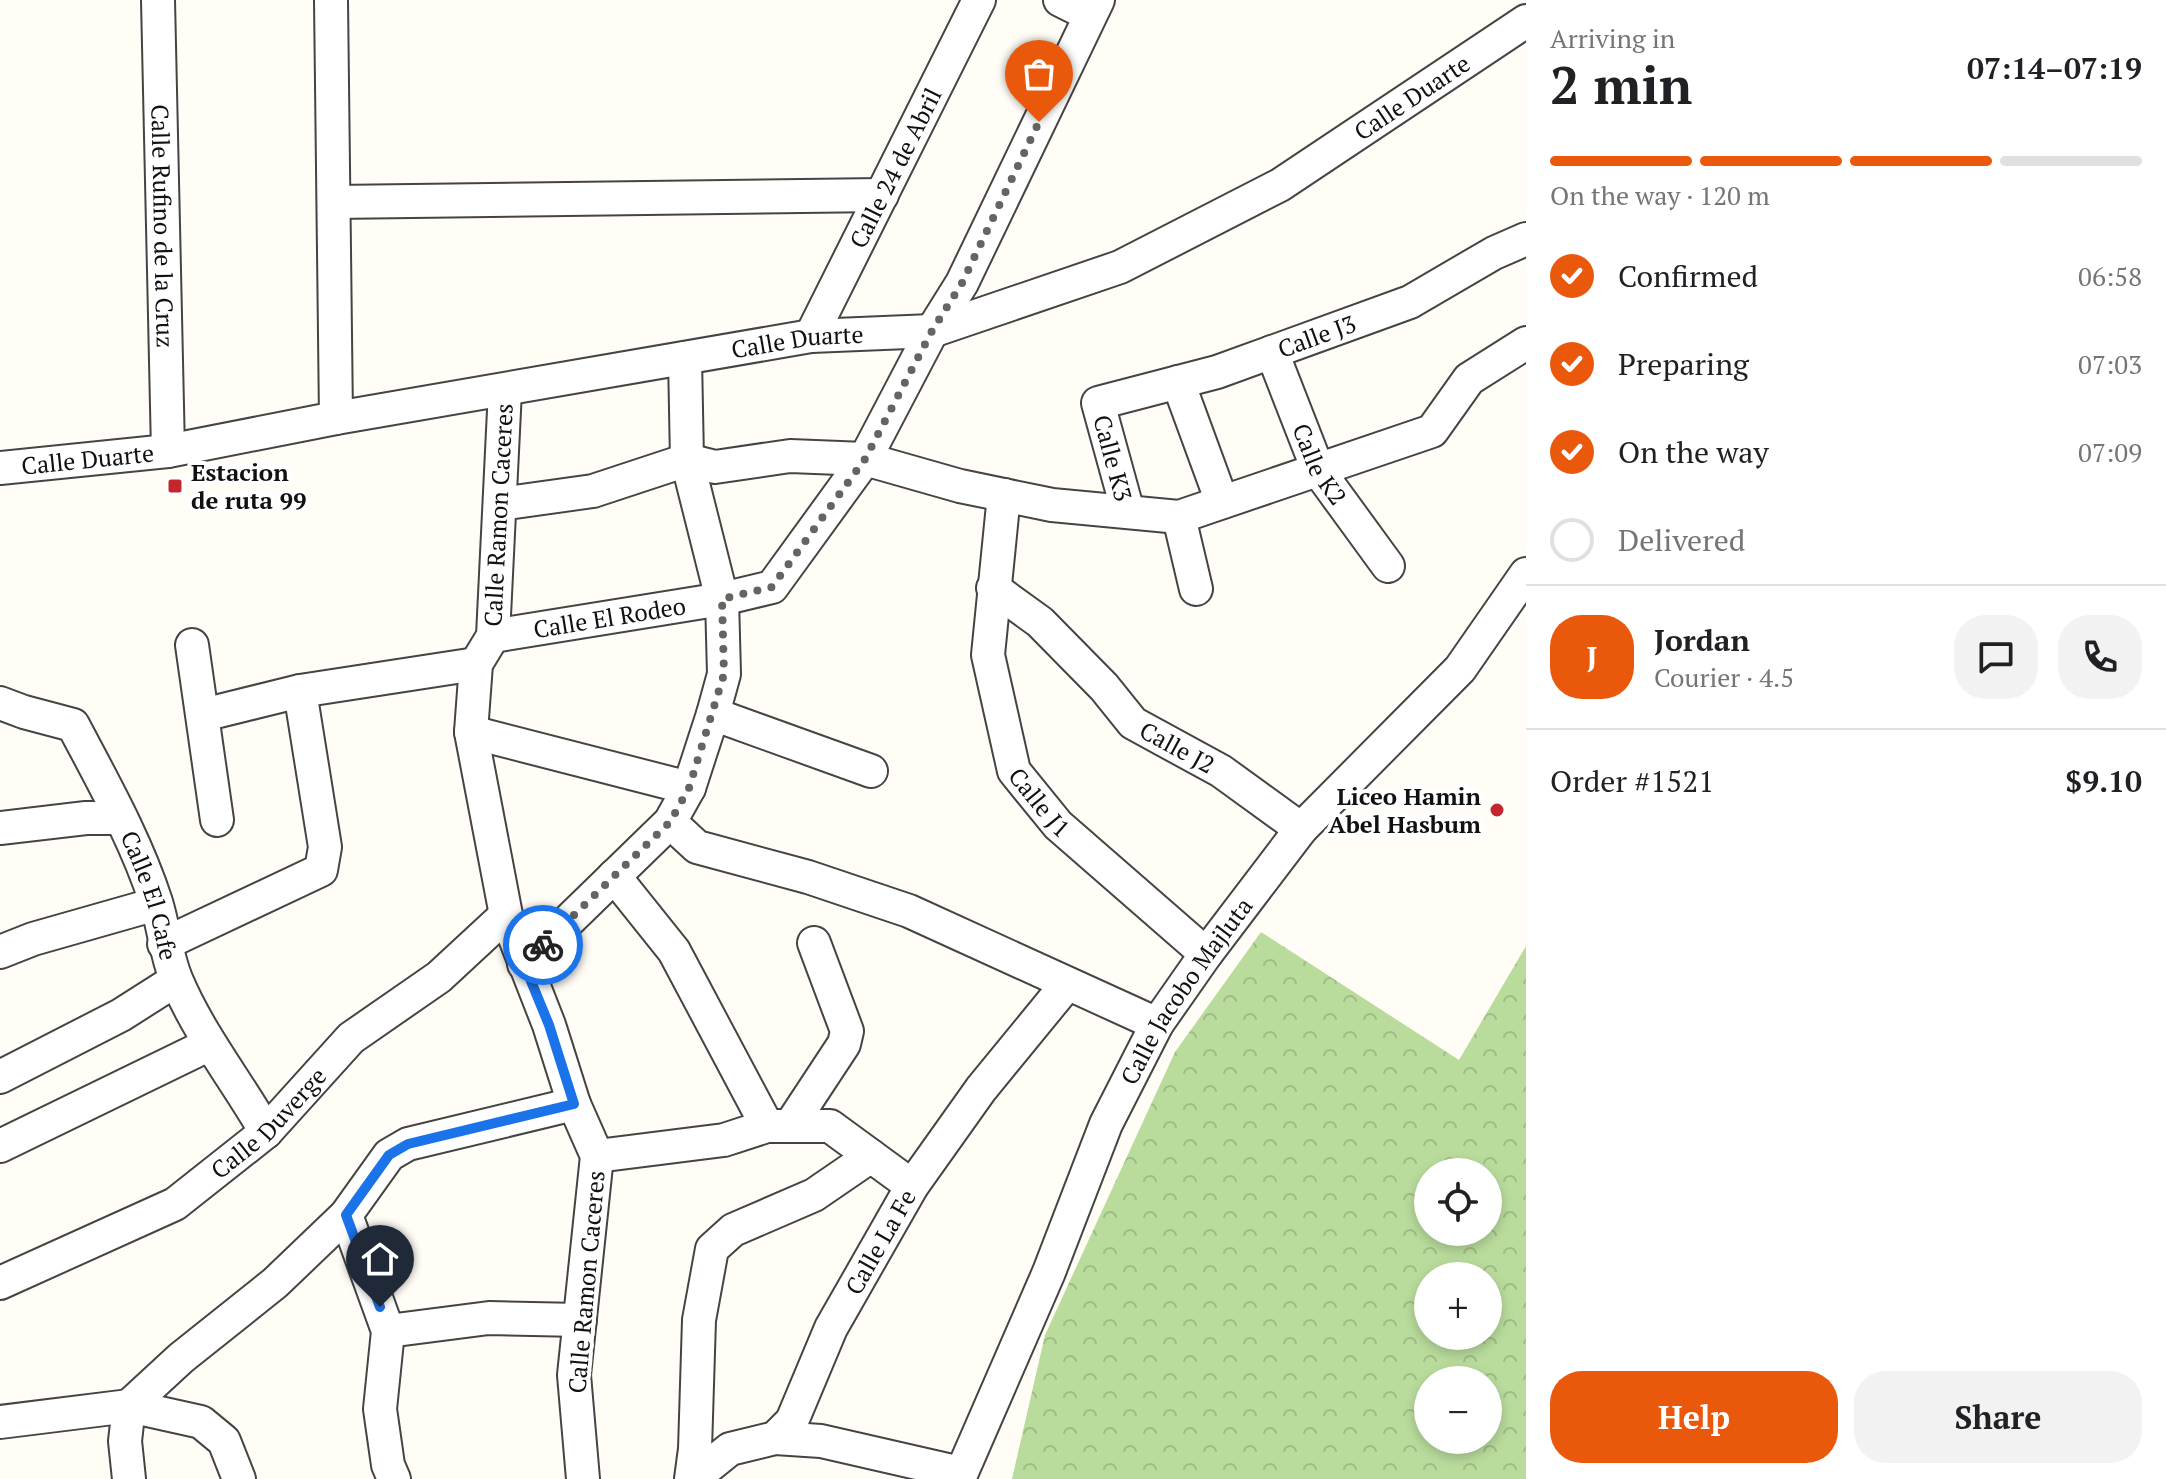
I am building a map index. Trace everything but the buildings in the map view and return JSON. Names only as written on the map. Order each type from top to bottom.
[{"type":"street","name":"Calle Rufino de la Cruz","points":[[158,0],[168,451]]},
{"type":"street","points":[[331,0],[336,418]]},
{"type":"street","name":"Calle 24 de Abril","points":[[811,336],[979,0]]},
{"type":"street","points":[[1060,0],[1094,7]]},
{"type":"street","name":"Calle El Rodeo","points":[[493,636],[722,599],[772,587],[865,459],[932,331],[962,283],[1094,7]]},
{"type":"street","name":"Calle Duarte","points":[[0,468],[168,451],[336,418],[811,336],[932,331],[1120,267],[1280,185],[1526,21]]},
{"type":"street","points":[[334,202],[882,195]]},
{"type":"street","name":"Calle J3","points":[[1098,403],[1217,372],[1410,302],[1494,253],[1526,239]]},
{"type":"street","points":[[500,504],[593,491],[687,460],[715,467],[790,456],[865,459],[960,486],[1052,505],[1179,517],[1432,431],[1469,379],[1526,343]]},
{"type":"street","name":"Calle K2","points":[[1272,352],[1318,470],[1388,566]]},
{"type":"street","points":[[524,964],[670,822],[689,788],[724,674],[722,599],[687,460],[685,358]]},
{"type":"street","points":[[1178,382],[1222,502]]},
{"type":"street","name":"Calle Ramon Caceres","points":[[505,390],[493,636],[476,664],[471,732],[506,915],[549,1025],[574,1104],[597,1156],[574,1375],[583,1479]]},
{"type":"street","name":"Calle K3","points":[[1098,403],[1128,512]]},
{"type":"street","name":"Calle J1","points":[[1004,495],[988,655],[1014,771],[1058,825],[1206,954]]},
{"type":"street","points":[[1179,517],[1196,589]]},
{"type":"street","name":"Calle Jacobo Majluta","points":[[960,1476],[1049,1272],[1106,1124],[1157,1024],[1301,829],[1460,669],[1526,574]]},
{"type":"street","name":"Calle J2","points":[[993,588],[1040,622],[1104,687],[1133,723],[1221,771],[1301,829]]},
{"type":"street","points":[[192,645],[217,820]]},
{"type":"street","points":[[203,715],[300,691],[476,664]]},
{"type":"street","points":[[164,944],[321,870],[325,847],[300,691]]},
{"type":"street","name":"Calle El Cafe","points":[[0,703],[73,725],[120,818],[156,904],[164,944],[176,980],[210,1044],[266,1132]]},
{"type":"street","points":[[713,714],[871,771]]},
{"type":"street","points":[[471,732],[689,788]]},
{"type":"street","points":[[0,828],[86,818],[120,818]]},
{"type":"street","points":[[670,822],[697,847],[808,877],[909,911],[1157,1024]]},
{"type":"street","points":[[614,876],[674,951],[779,1126]]},
{"type":"street","points":[[0,952],[33,939],[156,904]]},
{"type":"street","name":"Calle Duverge","points":[[0,1283],[175,1204],[266,1132],[351,1038],[439,977],[506,915]]},
{"type":"street","points":[[779,1126],[844,1044],[847,1031],[814,943]]},
{"type":"street","points":[[0,1077],[121,1015],[176,980]]},
{"type":"street","name":"Calle La Fe","points":[[775,1438],[792,1421],[831,1328],[912,1186],[981,1089],[1067,984]]},
{"type":"street","points":[[0,1146],[210,1044]]},
{"type":"street","points":[[129,1479],[125,1441],[129,1406],[181,1358],[275,1283],[346,1215],[389,1155],[408,1144],[574,1104]]},
{"type":"street","points":[[597,1156],[724,1140],[779,1126],[830,1126],[912,1186]]},
{"type":"street","points":[[692,1479],[699,1320],[712,1249],[733,1230],[814,1195],[871,1156]]},
{"type":"street","points":[[346,1215],[388,1331],[380,1409],[388,1465],[394,1479]]},
{"type":"street","points":[[388,1331],[489,1318],[580,1320]]},
{"type":"street","points":[[0,1422],[129,1406],[201,1422],[224,1441],[239,1479]]},
{"type":"street","points":[[692,1479],[730,1449],[775,1438],[821,1441],[960,1476]]},
{"type":"green space","points":[[1261,932],[1459,1060],[1526,946],[1526,1479],[1012,1479],[1045,1335],[1175,1052]]},
{"type":"way so far","points":[[543,945],[670,822],[689,788],[724,674],[722,599],[772,587],[865,459],[932,331],[962,283],[1039,122]]},
{"type":"place","name":"Estacion de ruta 99","points":[[175,486]]},
{"type":"place","name":"Liceo Hamin Abel Hasbum","points":[[1497,810]]},
{"type":"route","points":[[380,1307],[346,1215],[389,1155],[408,1144],[574,1104],[549,1025],[524,964],[543,945]]}]
